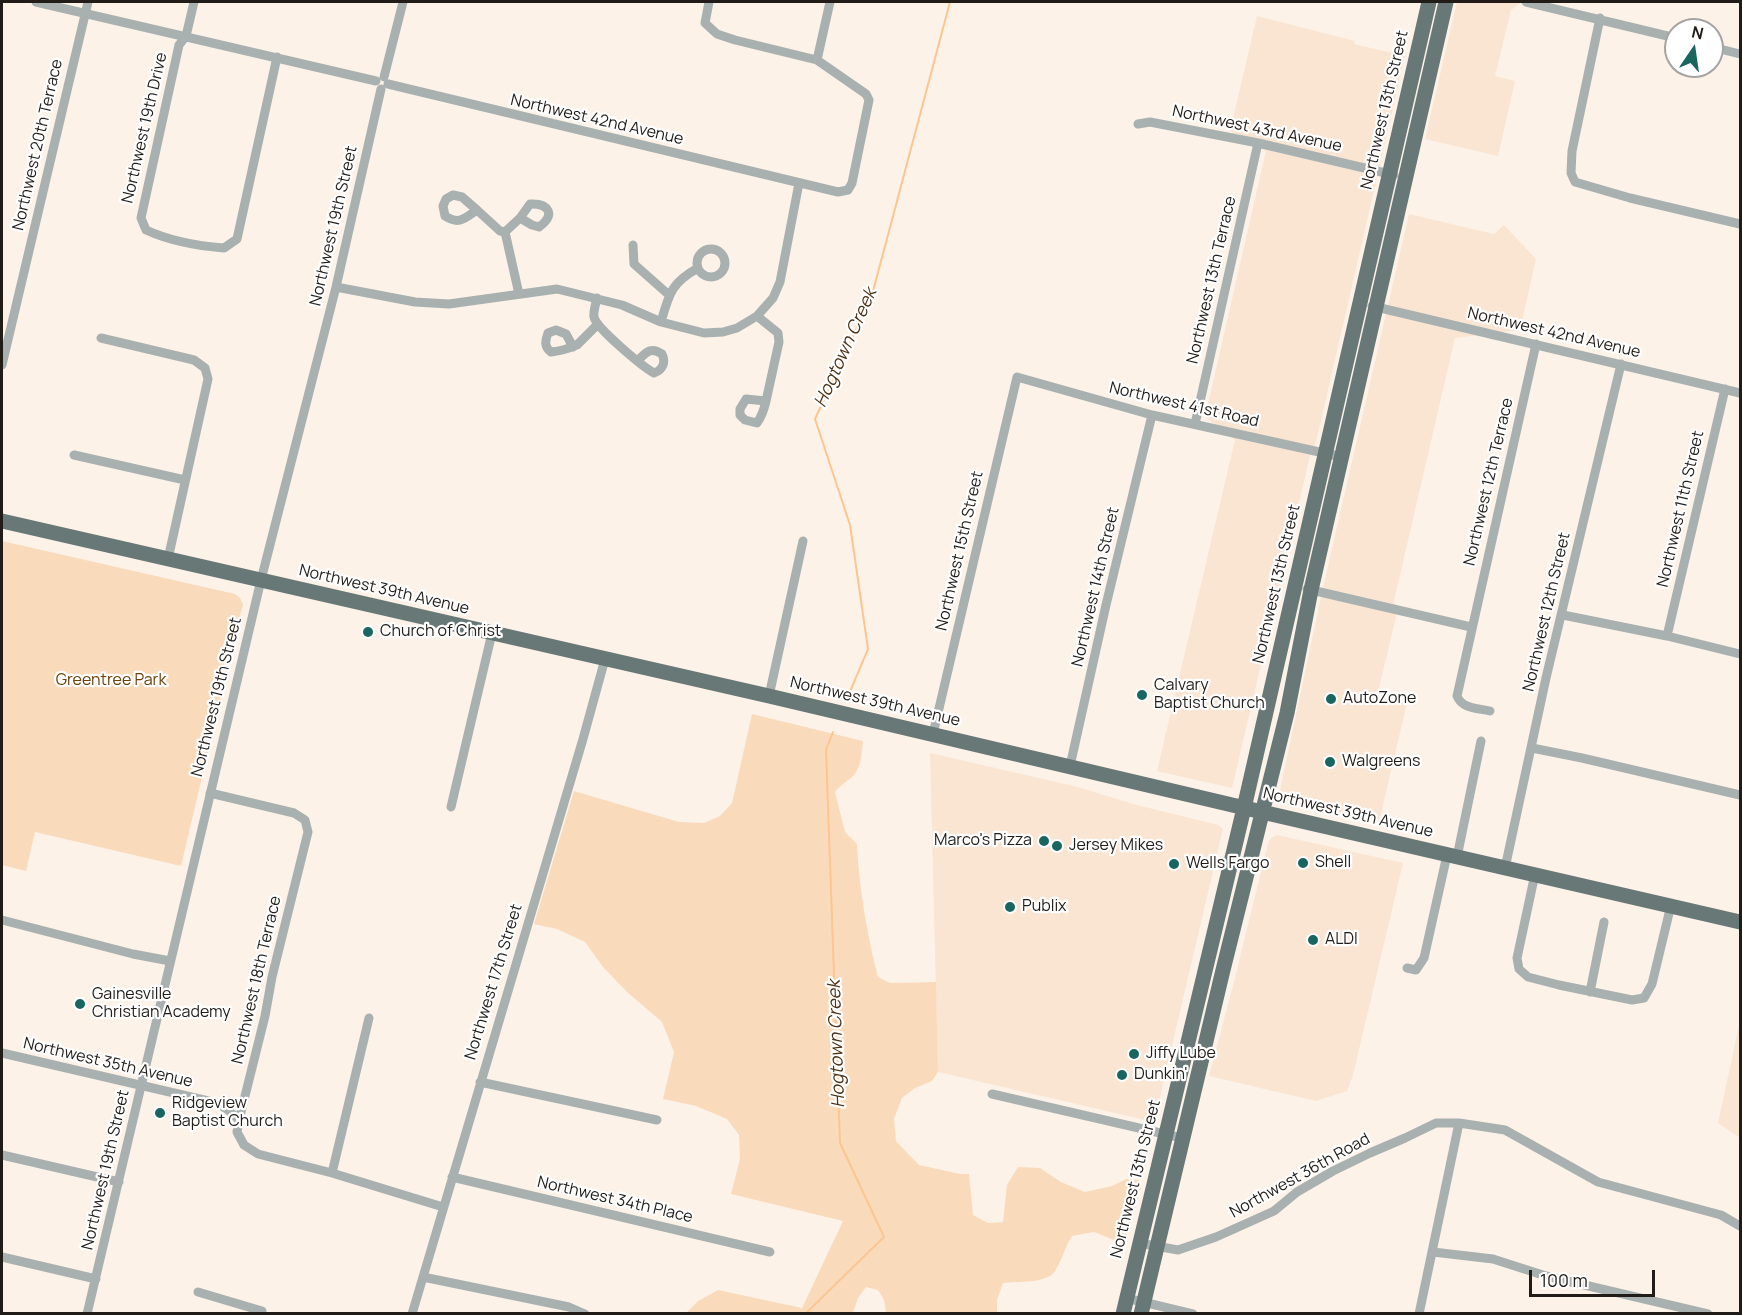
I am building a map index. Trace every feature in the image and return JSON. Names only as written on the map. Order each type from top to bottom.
[{"type":"main road","name":"Northwest 13th Street","points":[[1124,1306],[1244,808],[1429,2]]},
{"type":"main road","name":"Northwest 13th Street","points":[[1142,1308],[1289,704],[1311,590],[1446,2]]},
{"type":"main road","name":"Northwest 39th Avenue","points":[[2,521],[1740,921]]},
{"type":"street","name":"Northwest 42nd Avenue","points":[[36,2],[277,57],[838,192],[848,190],[852,183],[869,100],[866,94],[817,60]]},
{"type":"street","name":"Northwest 20th Terrace","points":[[2,365],[88,2]]},
{"type":"street","points":[[186,36],[194,2]]},
{"type":"street","name":"Northwest 19th Street","points":[[87,1314],[261,580],[336,287],[382,83],[403,2]]},
{"type":"street","points":[[709,2],[705,23],[717,34],[817,60],[830,2]]},
{"type":"street","points":[[1526,2],[1664,35]]},
{"type":"street","points":[[1600,18],[1572,151],[1571,172],[1575,182],[1630,198],[1740,224]]},
{"type":"street","name":"Northwest 19th Drive","points":[[186,36],[179,45],[141,218],[146,230],[156,235],[208,247],[224,248],[237,239],[277,57]]},
{"type":"street","points":[[1724,50],[1740,54]]},
{"type":"street","name":"Northwest 43rd Avenue","points":[[1138,124],[1150,122],[1258,143],[1405,177]]},
{"type":"street","name":"Northwest 13th Terrace","points":[[1195,424],[1258,143]]},
{"type":"street","points":[[336,287],[415,302],[449,304],[557,289],[622,305],[661,322],[704,333],[723,332],[737,328],[757,316],[773,298],[780,282],[799,183]]},
{"type":"street","points":[[477,210],[505,232]]},
{"type":"street","points":[[505,232],[520,218]]},
{"type":"street","points":[[505,232],[519,294]]},
{"type":"street","points":[[633,245],[634,264],[669,295]]},
{"type":"street","points":[[661,322],[670,292],[685,276],[698,268]]},
{"type":"street","points":[[597,298],[594,317],[598,324],[637,361]]},
{"type":"street","name":"Northwest 42nd Avenue","points":[[1359,303],[1740,393]]},
{"type":"street","points":[[757,316],[778,333],[779,342],[766,401]]},
{"type":"street","points":[[573,347],[598,324]]},
{"type":"street","points":[[101,338],[194,360],[205,368],[208,379],[168,559]]},
{"type":"street","name":"Northwest 12th Terrace","points":[[1490,711],[1464,705],[1459,702],[1457,696],[1536,344]]},
{"type":"street","name":"Northwest 12th Street","points":[[1505,868],[1546,678],[1563,615],[1621,364]]},
{"type":"street","name":"Northwest 15th Street","points":[[933,734],[1011,399],[1017,377],[1020,378]]},
{"type":"street","name":"Northwest 41st Road","points":[[1020,378],[1152,415],[1342,457]]},
{"type":"street","name":"Northwest 11th Street","points":[[1666,636],[1725,389]]},
{"type":"street","name":"Northwest 14th Street","points":[[1070,766],[1152,415]]},
{"type":"street","points":[[74,455],[185,480]]},
{"type":"street","points":[[769,696],[803,541]]},
{"type":"street","points":[[1295,587],[1472,627]]},
{"type":"street","points":[[1563,615],[1740,654]]},
{"type":"street","points":[[451,807],[492,633]]},
{"type":"street","name":"Northwest 17th Street","points":[[412,1314],[605,659]]},
{"type":"street","points":[[1407,968],[1416,970],[1424,958],[1481,741]]},
{"type":"street","points":[[1532,748],[1740,795]]},
{"type":"street","name":"Northwest 18th Terrace","points":[[210,793],[294,813],[305,820],[308,832],[237,1132],[244,1145],[258,1154],[332,1173]]},
{"type":"street","points":[[1535,874],[1519,943],[1517,965],[1528,977],[1590,992],[1632,1000],[1644,998],[1652,984],[1671,905]]},
{"type":"street","points":[[2,920],[133,954],[170,961]]},
{"type":"street","points":[[1590,992],[1604,922]]},
{"type":"street","points":[[369,1018],[332,1173],[443,1207]]},
{"type":"street","name":"Northwest 35th Avenue","points":[[2,1053],[217,1103],[238,1120]]},
{"type":"street","points":[[480,1082],[657,1120]]},
{"type":"street","points":[[993,1094],[1182,1138]]},
{"type":"street","name":"Northwest 36th Road","points":[[1139,1244],[1178,1250],[1241,1227],[1274,1211],[1297,1192],[1333,1171],[1436,1123],[1459,1123],[1505,1130],[1598,1182],[1721,1215],[1740,1226]]},
{"type":"street","points":[[1419,1314],[1459,1123]]},
{"type":"street","points":[[2,1155],[119,1182]]},
{"type":"street","name":"Northwest 34th Place","points":[[452,1177],[770,1252]]},
{"type":"street","points":[[1433,1252],[1492,1259],[1546,1276],[1708,1314]]},
{"type":"street","points":[[2,1257],[96,1279]]},
{"type":"street","points":[[423,1277],[569,1307],[585,1314]]},
{"type":"street","points":[[198,1292],[240,1309],[262,1311]]},
{"type":"street","points":[[1124,1306],[1193,1314]]},
{"type":"shaded area","points":[[1457,2],[1522,2],[1511,10],[1495,76],[1515,81],[1498,156],[1425,139]]},
{"type":"shaded area","points":[[1257,16],[1405,56],[1316,442],[1310,456],[1232,788],[1157,771],[1235,440],[1205,417],[1266,151],[1230,131]]},
{"type":"shaded area","points":[[1409,214],[1494,234],[1504,225],[1536,259],[1520,330],[1455,338],[1394,601],[1396,617],[1377,696],[1407,703],[1379,822],[1288,802],[1282,798],[1280,790],[1324,583]]},
{"type":"shaded area","points":[[930,753],[1078,787],[1133,804],[1218,825],[1223,829],[1154,1122],[938,1072]]},
{"type":"shaded area","points":[[1277,835],[1403,863],[1353,1075],[1347,1091],[1316,1101],[1209,1076],[1268,843]]},
{"type":"shaded area","points":[[1740,1021],[1740,1138],[1718,1123]]},
{"type":"green space","name":"Greentree Park","points":[[2,541],[235,594],[240,598],[243,604],[181,866],[35,832],[26,871],[2,865]]},
{"type":"green space","points":[[752,714],[863,741],[861,759],[856,772],[835,792],[845,832],[857,844],[864,911],[878,977],[890,983],[936,982],[938,1072],[932,1081],[915,1088],[902,1098],[894,1119],[896,1141],[919,1165],[969,1174],[973,1215],[988,1223],[1003,1222],[1007,1185],[1018,1167],[1040,1168],[1061,1182],[1085,1192],[1112,1186],[1126,1179],[1139,1180],[1141,1188],[1124,1244],[1094,1232],[1072,1236],[1051,1275],[1039,1280],[1003,1283],[997,1300],[997,1313],[886,1313],[884,1300],[878,1290],[866,1287],[858,1298],[853,1313],[686,1313],[698,1301],[718,1290],[802,1308],[843,1221],[731,1194],[740,1159],[739,1135],[727,1119],[696,1106],[663,1099],[674,1052],[662,1022],[627,992],[603,967],[585,942],[557,929],[534,924],[574,791],[679,822],[704,823],[720,816],[732,803]]},
{"type":"waterway","name":"Hogtown Creek","points":[[849,694],[868,649],[850,525],[815,419],[872,295],[950,2]]},
{"type":"waterway","name":"Hogtown Creek","points":[[805,1314],[884,1237],[840,1143],[826,750],[833,732]]},
{"type":"place","name":"Church of Christ","points":[[368,632]]},
{"type":"place","name":"Calvary Baptist Church","points":[[1142,695]]},
{"type":"place","name":"AutoZone","points":[[1331,699]]},
{"type":"place","name":"Walgreens","points":[[1330,762]]},
{"type":"place","name":"Marco's Pizza","points":[[1044,841]]},
{"type":"place","name":"Jersey Mikes","points":[[1057,846]]},
{"type":"place","name":"Shell","points":[[1303,863]]},
{"type":"place","name":"Wells Fargo","points":[[1174,864]]},
{"type":"place","name":"Publix","points":[[1010,907]]},
{"type":"place","name":"ALDI","points":[[1313,940]]},
{"type":"place","name":"Gainesville Christian Academy","points":[[80,1004]]},
{"type":"place","name":"Jiffy Lube","points":[[1134,1054]]},
{"type":"place","name":"Dunkin'","points":[[1122,1075]]},
{"type":"place","name":"Ridgeview Baptist Church","points":[[160,1113]]}]
